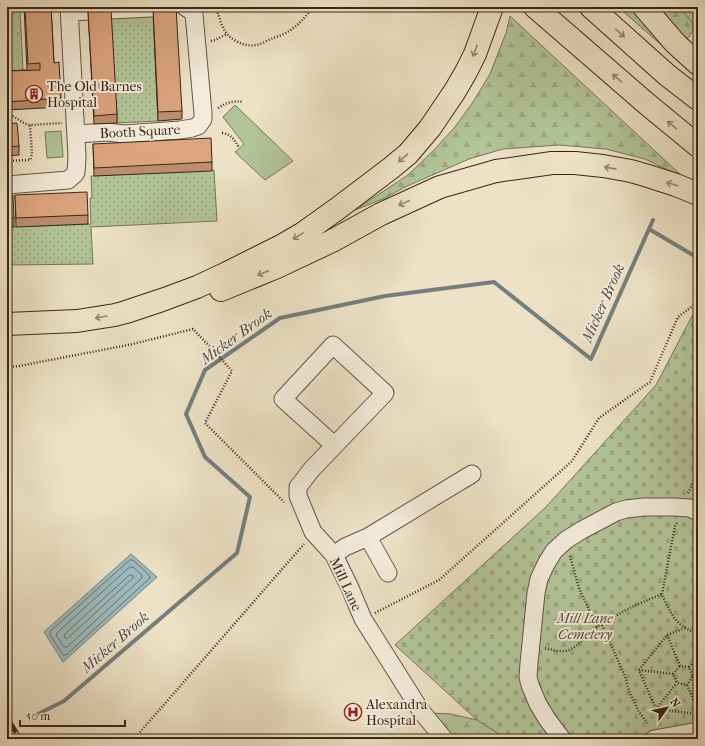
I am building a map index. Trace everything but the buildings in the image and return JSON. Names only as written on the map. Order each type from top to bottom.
[{"type":"highway","points":[[536,7],[647,104],[698,146]]},
{"type":"highway","points":[[591,7],[667,75],[698,99]]},
{"type":"highway","points":[[644,7],[675,43],[698,64]]},
{"type":"highway","points":[[7,324],[76,321],[126,312],[162,300],[228,272],[302,234],[338,209],[408,154],[430,128],[456,91],[475,54],[491,11]]},
{"type":"highway","points":[[126,312],[156,308],[212,293],[277,267],[332,241],[381,214],[440,187],[496,171],[552,163],[575,163],[603,166],[648,176],[698,194]]},
{"type":"street","points":[[7,185],[68,180],[76,172],[77,157],[69,9],[170,7]]},
{"type":"street","name":"Booth Square","points":[[76,134],[107,132],[124,134],[180,130],[198,126],[201,123],[203,113],[194,14],[185,7]]},
{"type":"street","points":[[332,345],[385,393],[334,446],[283,399],[332,345]]},
{"type":"street","name":"Mill Lane","points":[[334,446],[312,469],[298,487],[298,496],[313,532],[334,555],[363,619],[422,711],[444,739]]},
{"type":"street","points":[[334,555],[345,547],[368,537],[472,474]]},
{"type":"street","points":[[562,739],[546,719],[538,704],[528,677],[528,663],[536,593],[539,579],[546,564],[554,552],[566,540],[616,512],[644,507],[688,509]]},
{"type":"street","points":[[368,537],[388,573]]},
{"type":"street","points":[[656,738],[698,731]]},
{"type":"path","points":[[216,7],[227,34],[241,44],[248,45],[256,45],[291,30],[298,25],[314,7]]},
{"type":"path","points":[[206,42],[215,40],[227,34]]},
{"type":"path","points":[[218,109],[237,100],[243,102]]},
{"type":"path","points":[[7,114],[16,117],[28,125],[59,123]]},
{"type":"path","points":[[7,161],[30,160],[32,154],[30,125]]},
{"type":"path","points":[[222,133],[230,136],[239,148]]},
{"type":"path","points":[[363,619],[439,580],[572,461],[599,418],[650,382],[678,317],[698,302]]},
{"type":"path","points":[[7,367],[133,344],[192,329],[232,371],[205,423],[286,504]]},
{"type":"path","points":[[698,474],[688,509],[675,526],[662,594],[666,604],[675,618],[684,628],[698,634]]},
{"type":"path","points":[[134,739],[301,548],[313,532]]},
{"type":"path","points":[[566,540],[579,588],[597,627]]},
{"type":"path","points":[[531,644],[556,651],[570,650],[597,627],[627,609],[662,594]]},
{"type":"path","points":[[602,625],[625,676],[629,691],[639,712],[656,738]]},
{"type":"path","points":[[639,670],[667,636],[684,628]]},
{"type":"path","points":[[667,636],[680,666]]},
{"type":"path","points":[[689,667],[698,658]]},
{"type":"path","points":[[680,666],[689,667]]},
{"type":"path","points":[[673,674],[680,666]]},
{"type":"path","points":[[689,667],[693,676]]},
{"type":"path","points":[[639,670],[673,674]]},
{"type":"path","points":[[639,670],[656,709]]},
{"type":"path","points":[[673,674],[677,683]]},
{"type":"path","points":[[693,676],[698,677]]},
{"type":"path","points":[[687,685],[693,676]]},
{"type":"path","points":[[656,709],[677,683]]},
{"type":"path","points":[[677,683],[687,685]]},
{"type":"path","points":[[687,685],[698,710]]},
{"type":"path","points":[[656,709],[698,714]]},
{"type":"green space","points":[[618,7],[634,7],[666,49]]},
{"type":"green space","points":[[658,7],[679,7],[696,27],[687,39],[671,23]]},
{"type":"green space","points":[[679,7],[698,7],[698,24],[696,27]]},
{"type":"green space","points":[[20,9],[23,70],[7,71],[7,10]]},
{"type":"green space","points":[[153,16],[158,121],[117,123],[111,18]]},
{"type":"green space","points":[[510,16],[684,178],[645,159],[606,149],[559,145],[503,149],[469,159],[405,187],[385,198],[355,210],[408,175],[455,127],[473,102],[490,74],[506,33]]},
{"type":"green space","points":[[235,105],[293,161],[265,180],[235,152],[244,144],[223,117]]},
{"type":"green space","points":[[61,131],[63,157],[47,158],[45,132]]},
{"type":"green space","points":[[214,170],[217,221],[91,227],[93,264],[7,265],[7,227],[91,224],[91,176]]},
{"type":"green space","name":"Mill Lane Cemetery","points":[[698,314],[698,739],[507,739],[477,720],[395,645],[546,507],[656,385],[692,316]]},
{"type":"green space","points":[[429,713],[451,714],[477,720],[507,739],[452,739]]},
{"type":"water","points":[[254,7],[277,7],[260,12],[255,10]]},
{"type":"water","points":[[131,554],[157,577],[63,662],[44,632]]},
{"type":"waterway","name":"Micker Brook","points":[[36,715],[64,701],[237,553],[250,497],[205,457],[186,414],[205,370],[280,318],[385,296],[494,282],[591,359],[653,220]]},
{"type":"waterway","points":[[649,229],[698,258]]},
{"type":"railway","points":[[7,717],[20,739]]},
{"type":"place","name":"The Old Barnes Hospital","points":[[34,94]]},
{"type":"place","name":"Alexandra Hospital","points":[[353,712]]}]
